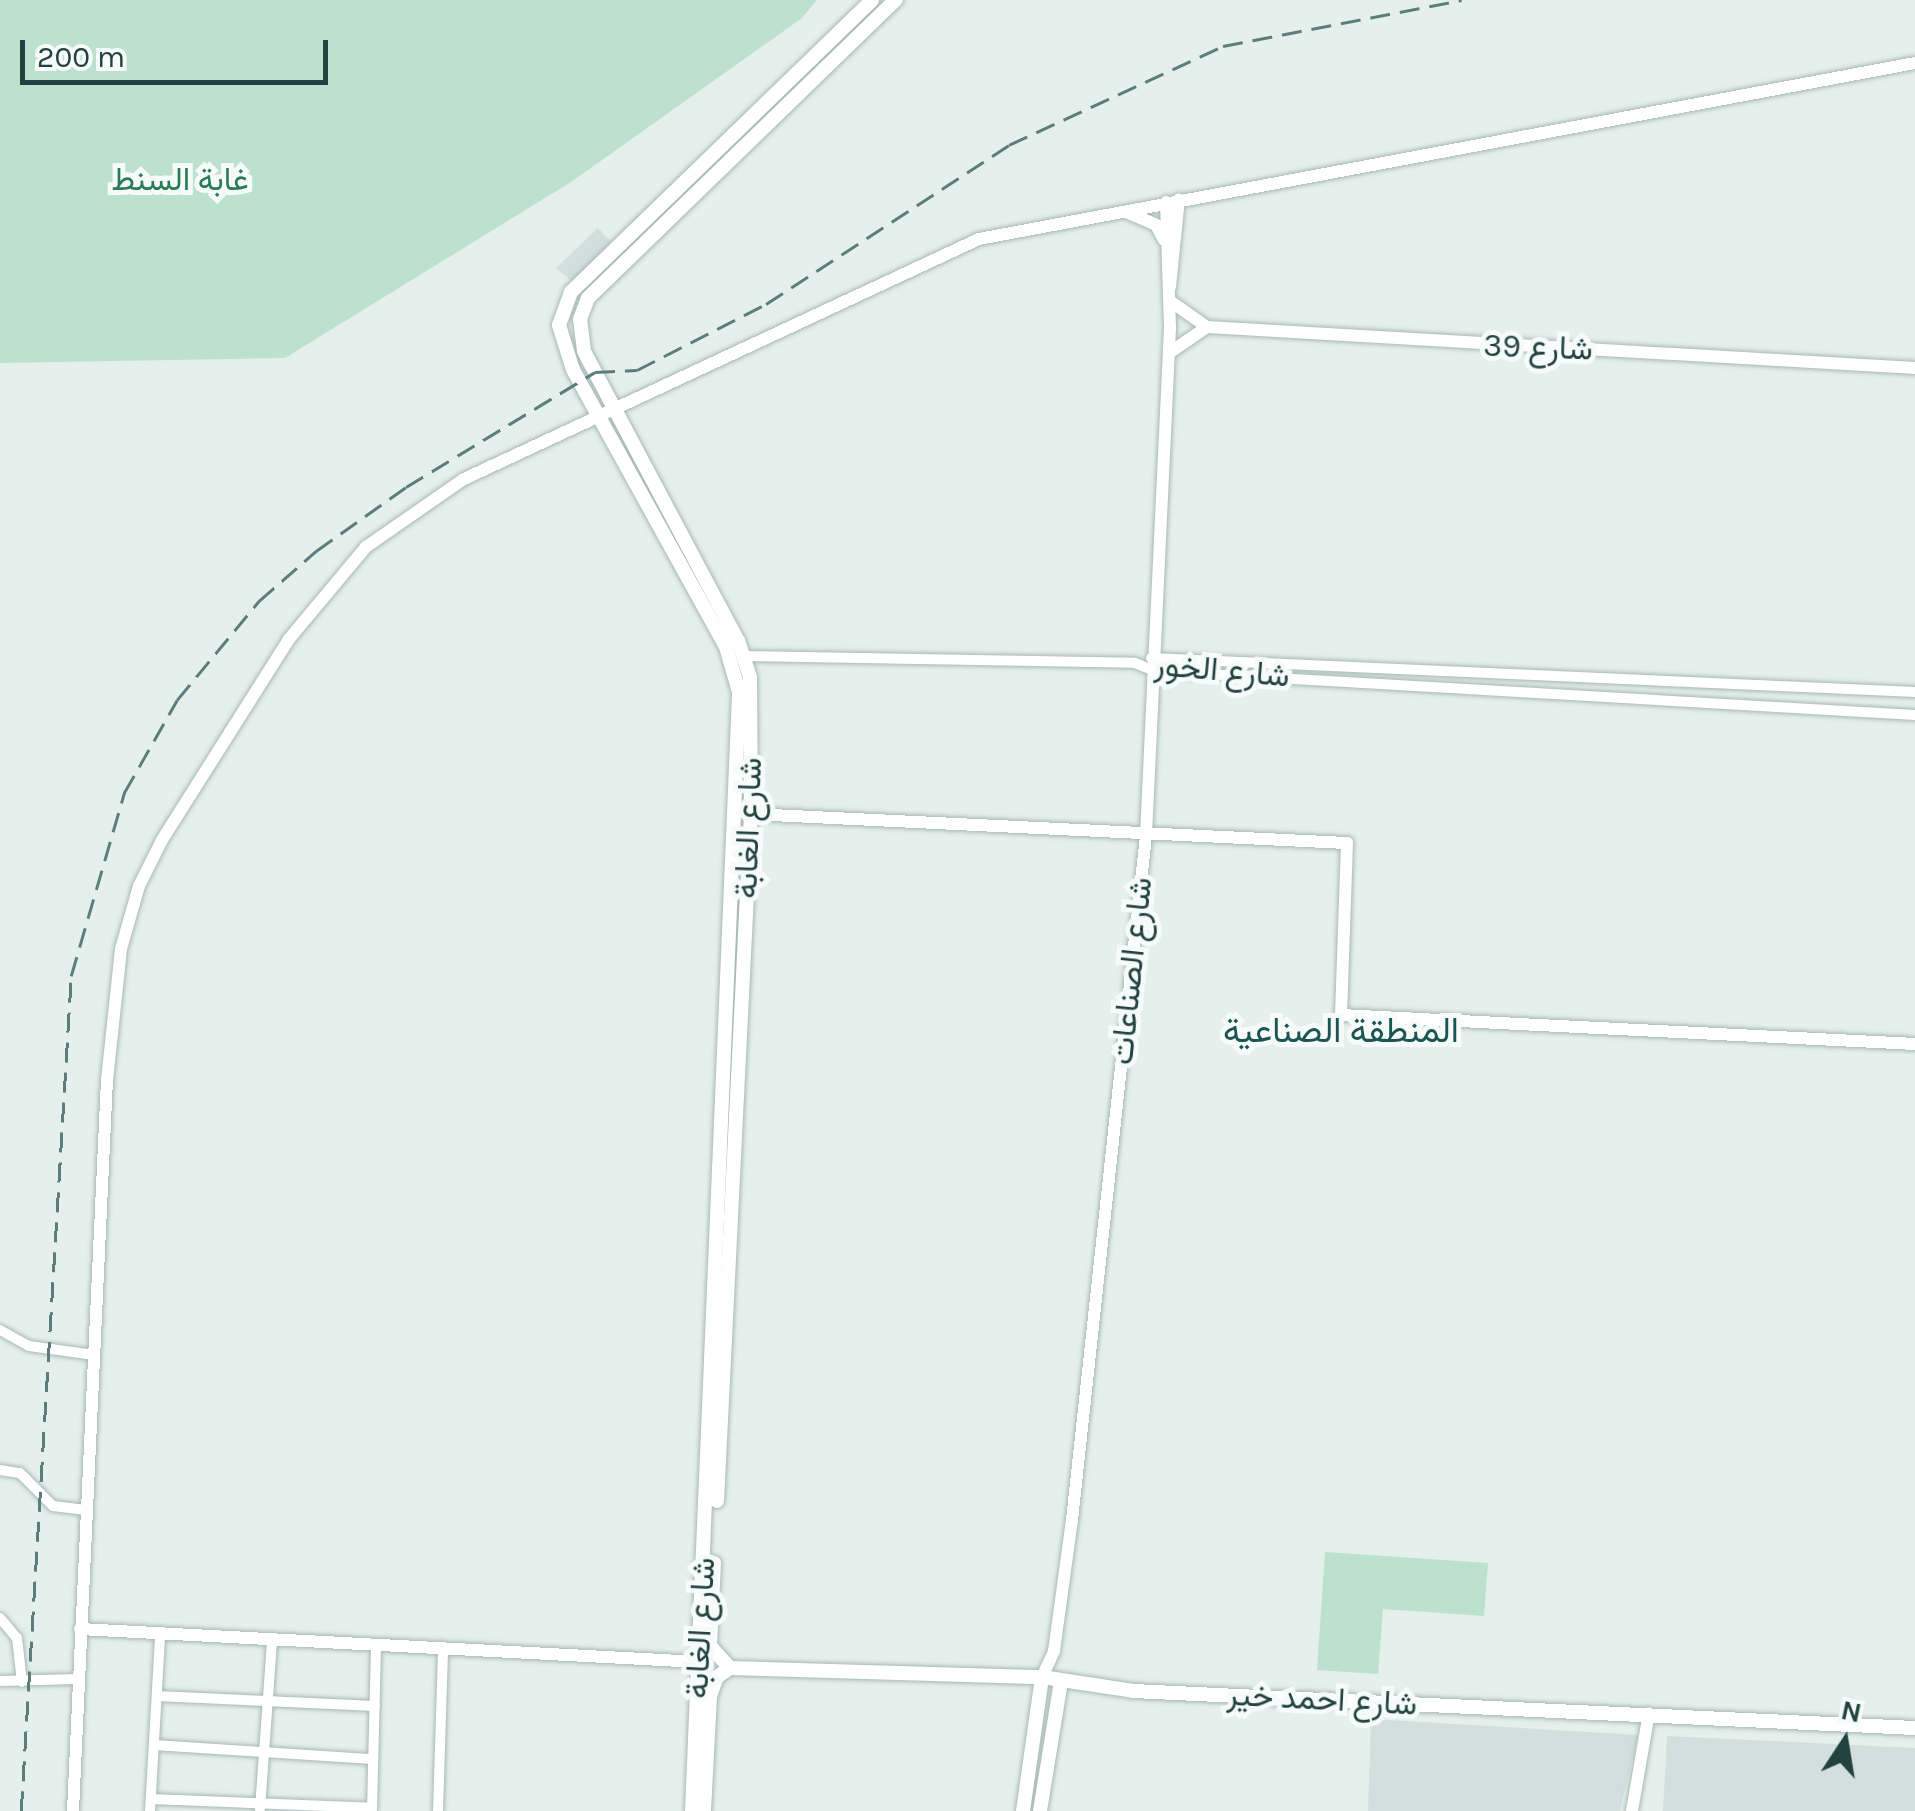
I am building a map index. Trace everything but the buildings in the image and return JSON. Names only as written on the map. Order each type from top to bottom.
[{"type":"main road","name":"شارع الغابة","points":[[692,1811],[712,1688],[730,1668],[712,1654],[710,1636],[751,814],[752,695],[744,656],[608,414],[562,342],[566,298],[872,0]]},
{"type":"main road","name":"شارع الغابة","points":[[704,1811],[700,1662],[739,692],[726,647],[608,414],[581,338],[588,298],[896,0]]},
{"type":"main road","name":"شارع احمد خير","points":[[730,1668],[1042,1677],[1133,1691],[1915,1728]]},
{"type":"main road","points":[[1023,1811],[1042,1677]]},
{"type":"main road","points":[[1040,1811],[1061,1681]]},
{"type":"street","points":[[73,1811],[114,993],[133,906],[162,840],[283,648],[366,548],[437,492],[963,246],[1173,201],[1915,63]]},
{"type":"street","points":[[1169,353],[1208,327],[1170,294],[1166,252],[1173,201]]},
{"type":"street","points":[[1170,294],[1173,201]]},
{"type":"street","points":[[1123,211],[1156,225],[1166,252]]},
{"type":"street","name":"شارع الصناعات","points":[[1054,1652],[1146,835],[1170,294]]},
{"type":"street","name":"شارع 39","points":[[1208,327],[1915,368]]},
{"type":"street","name":"شارع الخور","points":[[744,656],[1155,663],[1448,687],[1871,712]]},
{"type":"street","points":[[1155,663],[1449,667],[1915,692]]},
{"type":"street","points":[[1448,687],[1449,667]]},
{"type":"street","points":[[1872,690],[1871,712],[1915,714]]},
{"type":"street","points":[[751,814],[1347,843],[1341,1016],[1915,1044]]},
{"type":"street","points":[[0,1330],[28,1346],[94,1354]]},
{"type":"street","points":[[0,1470],[20,1473],[53,1506],[88,1510]]},
{"type":"street","points":[[0,1618],[4,1630],[17,1638],[22,1682]]},
{"type":"street","points":[[80,1629],[700,1662]]},
{"type":"street","points":[[160,1635],[150,1805],[372,1809],[376,1646]]},
{"type":"street","points":[[260,1808],[272,1640]]},
{"type":"street","points":[[438,1811],[444,1650]]},
{"type":"street","points":[[1042,1677],[1054,1652]]},
{"type":"street","points":[[1054,1652],[1061,1681]]},
{"type":"street","points":[[0,1682],[77,1680]]},
{"type":"street","points":[[157,1696],[375,1706]]},
{"type":"street","points":[[1632,1811],[1649,1714]]},
{"type":"street","points":[[154,1745],[373,1759]]},
{"type":"shaded area","points":[[598,228],[615,246],[574,283],[556,268]]},
{"type":"shaded area","points":[[1371,1719],[1638,1735],[1620,1811],[1368,1811]]},
{"type":"shaded area","points":[[1667,1736],[1915,1748],[1915,1811],[1663,1811]]},
{"type":"green space","name":"غابة السنط","points":[[0,0],[817,0],[802,18],[571,182],[285,358],[0,363]]},
{"type":"green space","points":[[1325,1552],[1488,1563],[1484,1616],[1383,1609],[1378,1674],[1317,1670]]},
{"type":"railway","points":[[21,1811],[71,976],[124,793],[177,700],[259,601],[316,551],[406,487],[595,372],[637,370],[766,304],[1009,145],[1223,46],[1462,0]]},
{"type":"district","name":"المنطقة الصناعية","points":[[1341,1031]]}]
